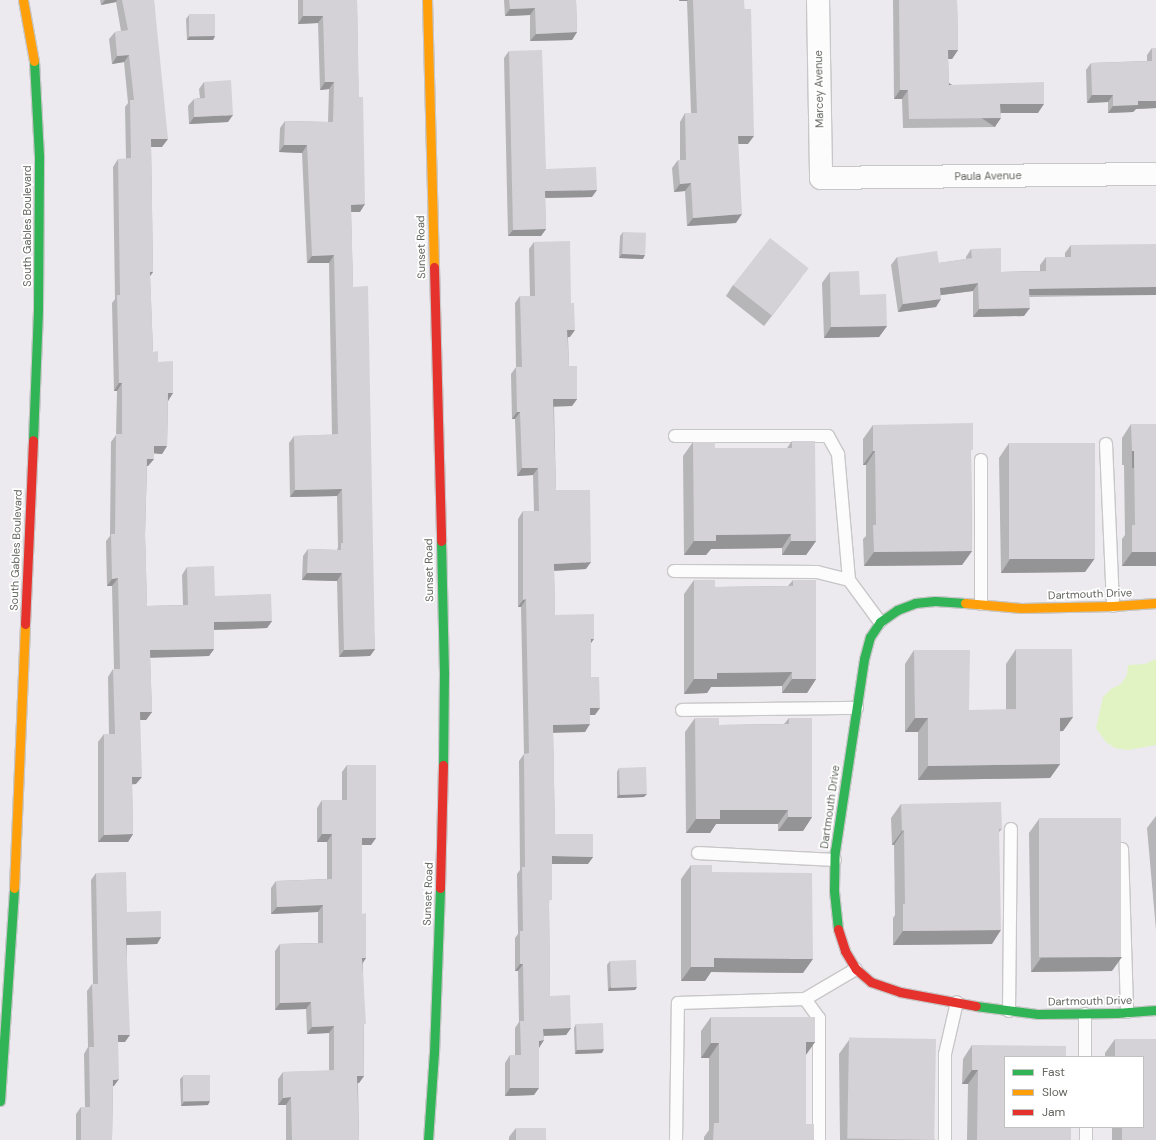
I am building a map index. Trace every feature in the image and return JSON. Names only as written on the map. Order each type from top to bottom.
[{"type":"street","name":"South Gables Boulevard","points":[[0,1101],[12,942],[39,302],[39,156],[34,56],[24,0]]},
{"type":"street","name":"Sunset Road","points":[[428,0],[444,673],[441,863],[434,1053],[428,1140]]},
{"type":"street","name":"Marcey Avenue","points":[[818,0],[821,178]]},
{"type":"street","name":"Paula Avenue","points":[[821,178],[1156,174]]},
{"type":"street","name":"Dartmouth Drive","points":[[1156,603],[1113,606],[1021,608],[935,601],[915,603],[897,610],[880,622],[870,637],[864,658],[835,860],[834,890],[837,924],[844,951],[856,969],[871,982],[900,992],[1009,1011],[1038,1014],[1085,1014],[1156,1010]]},
{"type":"lane","points":[[675,436],[828,436],[838,454],[849,580],[880,622]]},
{"type":"lane","points":[[1106,444],[1113,606]]},
{"type":"lane","points":[[981,460],[981,604]]},
{"type":"lane","points":[[674,571],[817,572],[849,580]]},
{"type":"lane","points":[[682,710],[857,708]]},
{"type":"lane","points":[[1009,1011],[1012,829]]},
{"type":"lane","points":[[1122,849],[1127,1012]]},
{"type":"lane","points":[[698,853],[835,860]]},
{"type":"lane","points":[[676,1140],[678,1003],[805,999],[856,969]]},
{"type":"lane","points":[[805,999],[819,1018],[819,1140]]},
{"type":"lane","points":[[945,1140],[945,1054],[957,1002]]},
{"type":"lane","points":[[1085,1014],[1085,1056]]},
{"type":"lane","points":[[1086,1128],[1086,1140]]},
{"type":"shaded area","points":[[1156,659],[1156,745],[1128,750],[1115,748],[1106,742],[1096,728],[1103,697],[1111,689],[1121,684],[1127,675],[1128,665],[1145,664]]},
{"type":"building","points":[[122,0],[154,0],[168,139],[151,139],[153,272],[150,272],[153,352],[158,351],[158,362],[173,361],[173,393],[168,393],[167,446],[154,446],[154,459],[147,459],[145,535],[147,606],[188,605],[187,567],[214,566],[215,596],[271,594],[272,621],[214,622],[214,649],[150,650],[152,712],[140,712],[142,777],[132,777],[133,834],[104,835],[104,734],[115,734],[113,669],[120,669],[118,578],[112,579],[111,534],[115,534],[116,434],[122,434],[122,383],[119,383],[117,295],[120,295],[118,159],[131,158],[130,100],[134,100],[129,55],[117,56],[115,32],[128,30]]},
{"type":"building","points":[[303,0],[357,0],[359,97],[363,97],[365,204],[351,205],[353,287],[368,286],[375,649],[344,650],[342,573],[307,573],[308,549],[341,550],[341,543],[343,543],[342,489],[295,490],[294,436],[338,434],[334,255],[312,256],[307,145],[284,145],[285,121],[333,122],[334,82],[325,82],[323,16],[303,16]]},
{"type":"building","points":[[509,0],[576,0],[577,32],[536,34],[535,8],[510,9]]},
{"type":"building","points":[[693,0],[744,0],[744,9],[751,9],[754,136],[738,136],[742,214],[693,218],[691,183],[680,184],[678,160],[686,160],[685,113],[697,113]]},
{"type":"building","points":[[899,0],[957,0],[958,50],[948,50],[949,85],[1044,82],[1044,104],[1000,104],[1001,118],[909,119],[908,90],[900,90]]},
{"type":"building","points":[[189,14],[215,14],[215,36],[189,36]]},
{"type":"building","points":[[1152,48],[1156,48],[1156,101],[1138,101],[1138,105],[1113,106],[1113,95],[1092,95],[1091,63],[1152,61]]},
{"type":"building","points":[[542,50],[546,169],[596,167],[597,190],[545,191],[546,229],[513,230],[509,51]]},
{"type":"building","points":[[231,80],[233,115],[194,117],[194,99],[205,98],[204,82]]},
{"type":"building","points":[[623,232],[646,233],[645,255],[622,254]]},
{"type":"building","points":[[770,238],[809,268],[772,315],[733,285]]},
{"type":"building","points":[[570,241],[571,303],[574,303],[575,330],[567,330],[569,366],[577,366],[577,399],[553,399],[556,490],[590,490],[591,562],[554,564],[555,615],[594,614],[594,639],[591,639],[591,677],[599,677],[600,708],[590,708],[590,724],[553,725],[555,834],[593,834],[593,857],[552,856],[552,900],[549,900],[550,996],[570,995],[571,1028],[543,1029],[544,1040],[539,1041],[539,1088],[510,1088],[510,1055],[521,1055],[520,1021],[524,1021],[523,964],[520,964],[520,931],[523,931],[522,867],[525,867],[524,754],[529,753],[526,599],[523,600],[523,511],[539,511],[538,468],[522,468],[520,412],[517,412],[516,367],[522,367],[520,296],[535,296],[534,242]]},
{"type":"building","points":[[1156,244],[1156,287],[1029,289],[1030,308],[979,309],[978,283],[940,288],[941,299],[903,304],[897,257],[937,251],[939,263],[972,258],[971,249],[1001,248],[1001,272],[1046,271],[1046,257],[1071,257],[1071,245]]},
{"type":"building","points":[[859,271],[860,295],[886,294],[887,326],[831,327],[830,272]]},
{"type":"building","points":[[973,423],[973,450],[971,450],[972,551],[874,552],[873,525],[876,525],[875,451],[873,451],[873,425]]},
{"type":"building","points":[[1131,424],[1156,424],[1156,552],[1132,552],[1132,525],[1135,525],[1134,451],[1132,451]]},
{"type":"building","points":[[792,441],[815,441],[816,541],[791,541],[791,534],[716,535],[716,541],[694,541],[693,442],[715,442],[715,448],[792,448]]},
{"type":"building","points":[[1009,443],[1095,443],[1095,559],[1009,559]]},
{"type":"building","points":[[694,580],[715,580],[715,587],[793,586],[793,580],[816,580],[816,679],[792,679],[792,672],[717,673],[717,679],[694,679]]},
{"type":"building","points":[[1016,649],[1072,649],[1073,717],[1060,718],[1060,764],[928,766],[928,718],[915,718],[914,650],[970,650],[969,710],[1016,709]]},
{"type":"building","points":[[695,718],[719,718],[719,725],[789,724],[789,718],[812,718],[812,817],[788,817],[788,810],[720,810],[720,819],[696,819]]},
{"type":"building","points":[[347,765],[376,765],[376,838],[362,838],[362,914],[366,913],[366,958],[362,958],[366,1024],[363,1024],[364,1076],[357,1076],[359,1140],[292,1140],[291,1097],[283,1098],[283,1072],[334,1070],[334,1026],[312,1027],[311,1002],[280,1003],[280,944],[323,943],[323,905],[277,907],[276,881],[332,879],[332,834],[322,834],[322,800],[347,800]]},
{"type":"building","points":[[646,767],[647,794],[620,795],[619,768]]},
{"type":"building","points":[[1001,802],[1002,829],[999,829],[1001,930],[903,931],[903,904],[905,904],[904,830],[902,831],[901,804]]},
{"type":"building","points":[[1039,818],[1121,818],[1121,957],[1039,957]]},
{"type":"building","points":[[691,865],[712,865],[712,872],[812,873],[813,959],[714,958],[714,967],[691,967]]},
{"type":"building","points":[[126,872],[127,912],[161,911],[161,937],[126,938],[130,1035],[118,1035],[119,1079],[113,1080],[112,1140],[81,1140],[81,1107],[90,1107],[89,1047],[94,1047],[92,984],[98,984],[96,873]]},
{"type":"building","points":[[636,960],[637,987],[611,988],[610,961]]},
{"type":"building","points":[[711,1017],[815,1017],[815,1042],[806,1042],[806,1124],[814,1124],[814,1140],[713,1140],[714,1123],[719,1123],[719,1043],[711,1043]]},
{"type":"building","points":[[603,1023],[604,1049],[577,1050],[576,1024]]},
{"type":"building","points":[[849,1037],[936,1039],[934,1140],[847,1138]]},
{"type":"building","points":[[1115,1039],[1156,1039],[1156,1140],[1122,1140],[1122,1128],[1144,1128],[1144,1056],[1115,1056]]},
{"type":"building","points":[[972,1045],[1066,1046],[1066,1056],[1004,1056],[1004,1128],[1071,1128],[1071,1140],[977,1140],[978,1070],[972,1070]]},
{"type":"building","points":[[183,1075],[210,1075],[210,1101],[183,1101]]},
{"type":"building","points":[[516,1128],[546,1128],[546,1140],[516,1140]]},
{"type":"traffic: fast","points":[[33,440],[38,309],[39,156],[34,61]]},
{"type":"traffic: fast","points":[[441,541],[444,673],[443,765]]},
{"type":"traffic: fast","points":[[838,929],[834,890],[835,851],[864,659],[870,637],[880,622],[897,610],[915,603],[935,601],[965,603]]},
{"type":"traffic: fast","points":[[0,1101],[14,888]]},
{"type":"traffic: fast","points":[[428,1140],[434,1053],[440,888]]},
{"type":"traffic: fast","points":[[976,1006],[1038,1014],[1116,1013],[1156,1010]]},
{"type":"traffic: slow","points":[[23,0],[34,61]]},
{"type":"traffic: slow","points":[[427,0],[434,267]]},
{"type":"traffic: slow","points":[[965,603],[1021,608],[1113,606],[1156,603]]},
{"type":"traffic: slow","points":[[14,888],[25,624]]},
{"type":"traffic: jam","points":[[434,267],[441,541]]},
{"type":"traffic: jam","points":[[25,624],[33,440]]},
{"type":"traffic: jam","points":[[440,888],[443,765]]},
{"type":"traffic: jam","points":[[838,929],[845,951],[856,969],[871,982],[900,992],[976,1006]]}]
